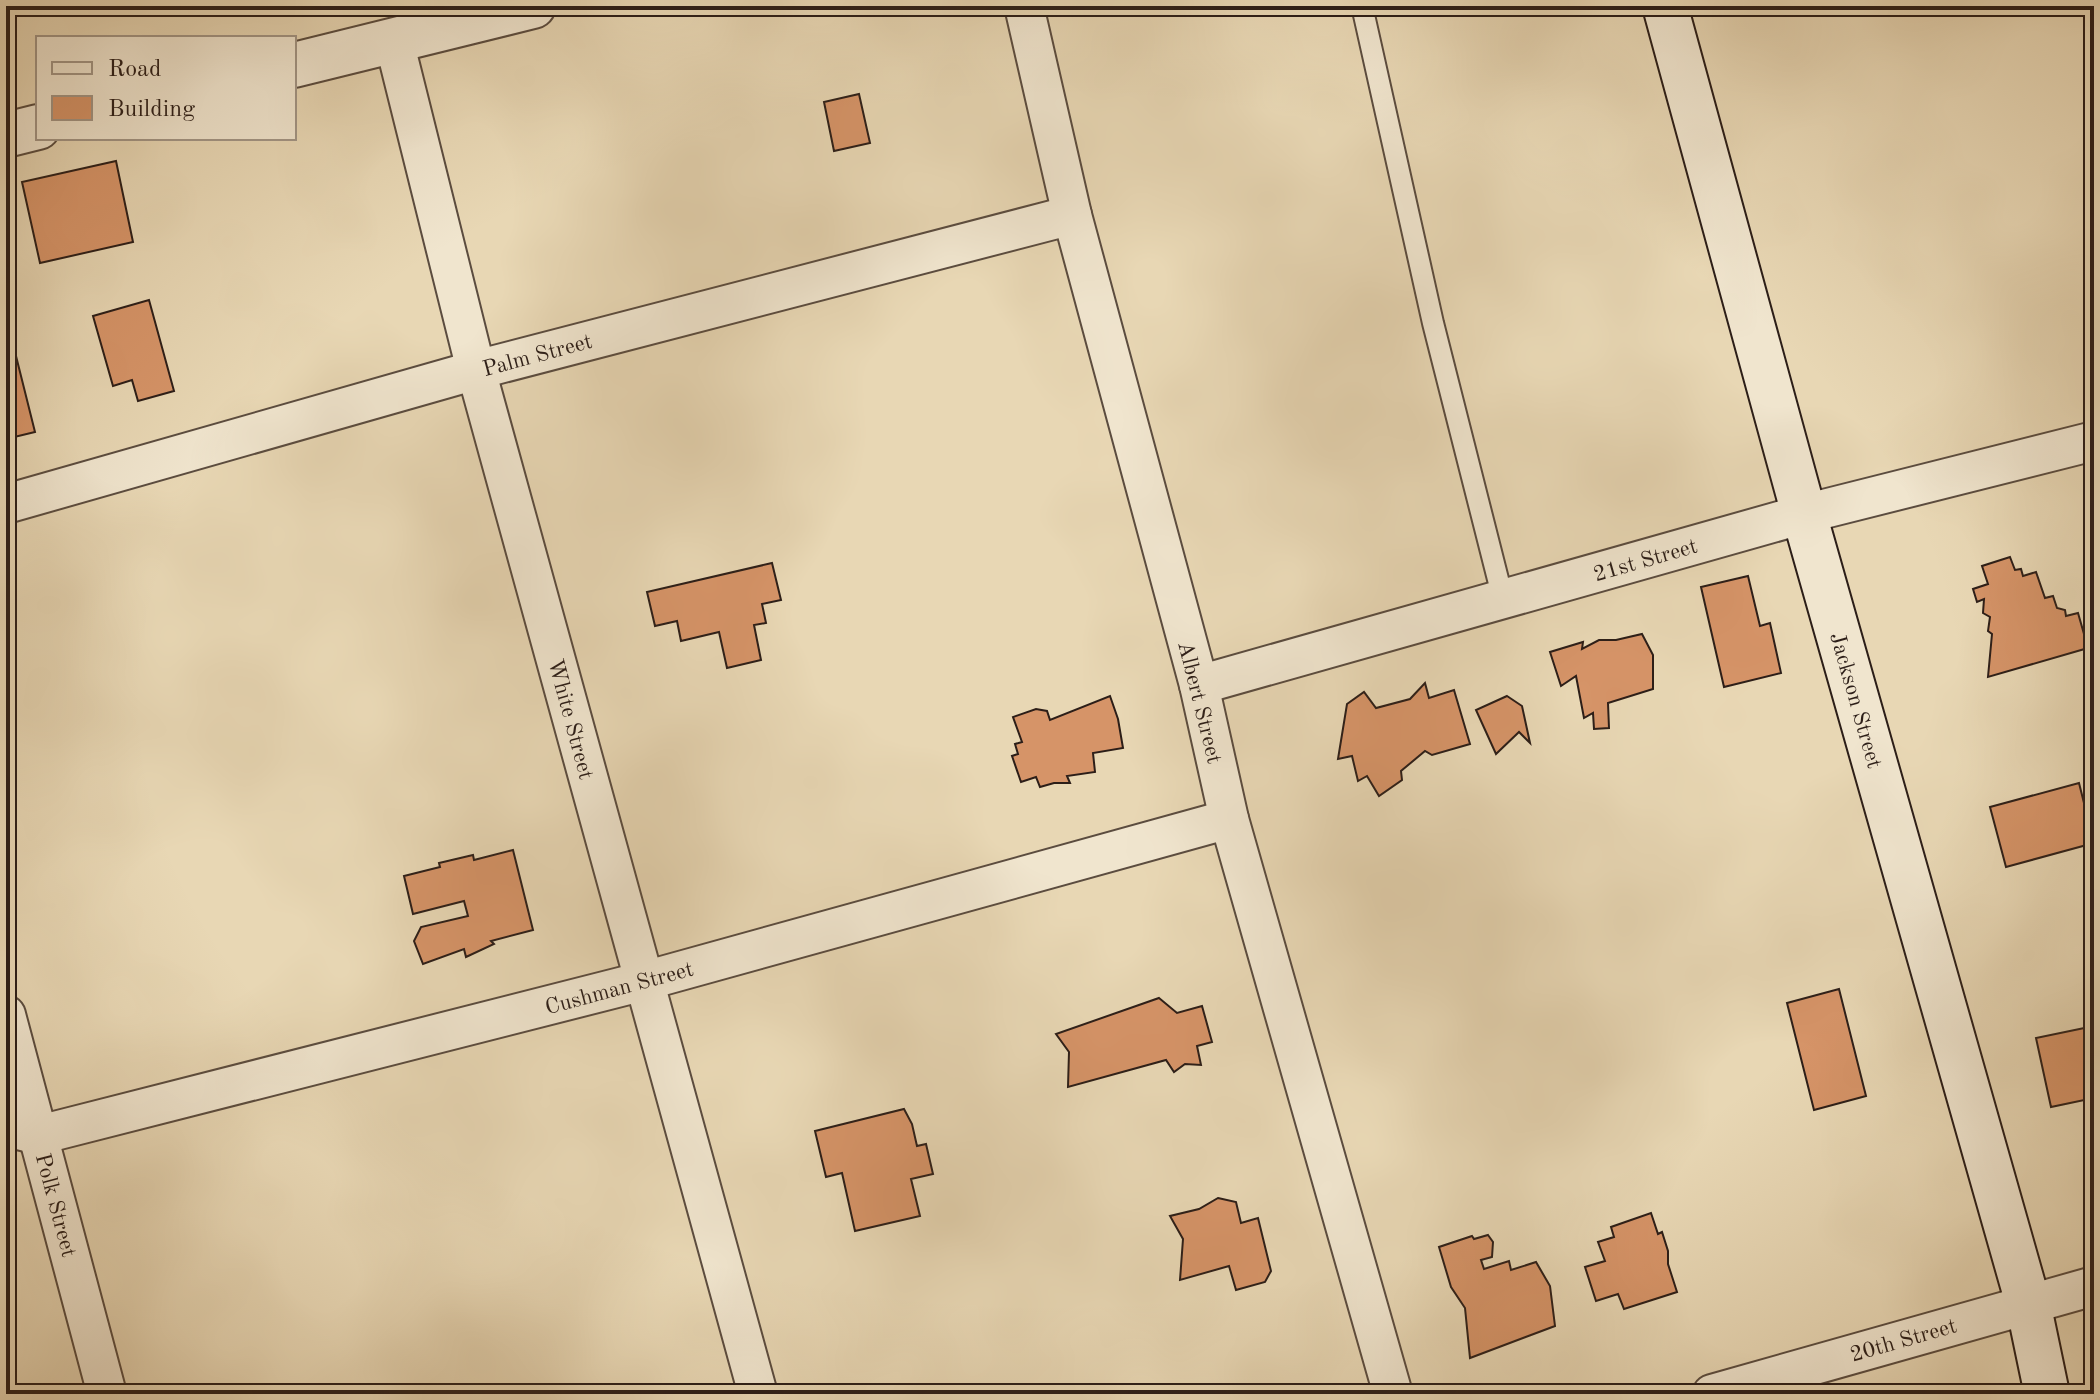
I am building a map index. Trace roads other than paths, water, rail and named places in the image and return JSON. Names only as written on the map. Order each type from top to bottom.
[{"type":"main road","points":[[296,65],[533,6]]},
{"type":"main road","name":"Jackson Street","points":[[1665,6],[1804,514],[2028,1303],[2047,1394]]},
{"type":"main road","points":[[6,135],[36,128]]},
{"type":"street","name":"Albert Street","points":[[1024,6],[1072,215],[1199,685],[1229,819],[1393,1394]]},
{"type":"street","name":"White Street","points":[[394,41],[476,370],[758,1394]]},
{"type":"street","name":"Palm Street","points":[[6,504],[476,370],[1072,215]]},
{"type":"street","name":"21st Street","points":[[1199,685],[1804,514],[2094,441]]},
{"type":"street","name":"Cushman Street","points":[[22,1131],[644,981],[1229,819]]},
{"type":"street","name":"Polk Street","points":[[6,1015],[22,1131],[107,1394]]},
{"type":"street","name":"20th Street","points":[[1712,1394],[2094,1286]]},
{"type":"lane","points":[[1362,6],[1433,323],[1503,599]]}]
